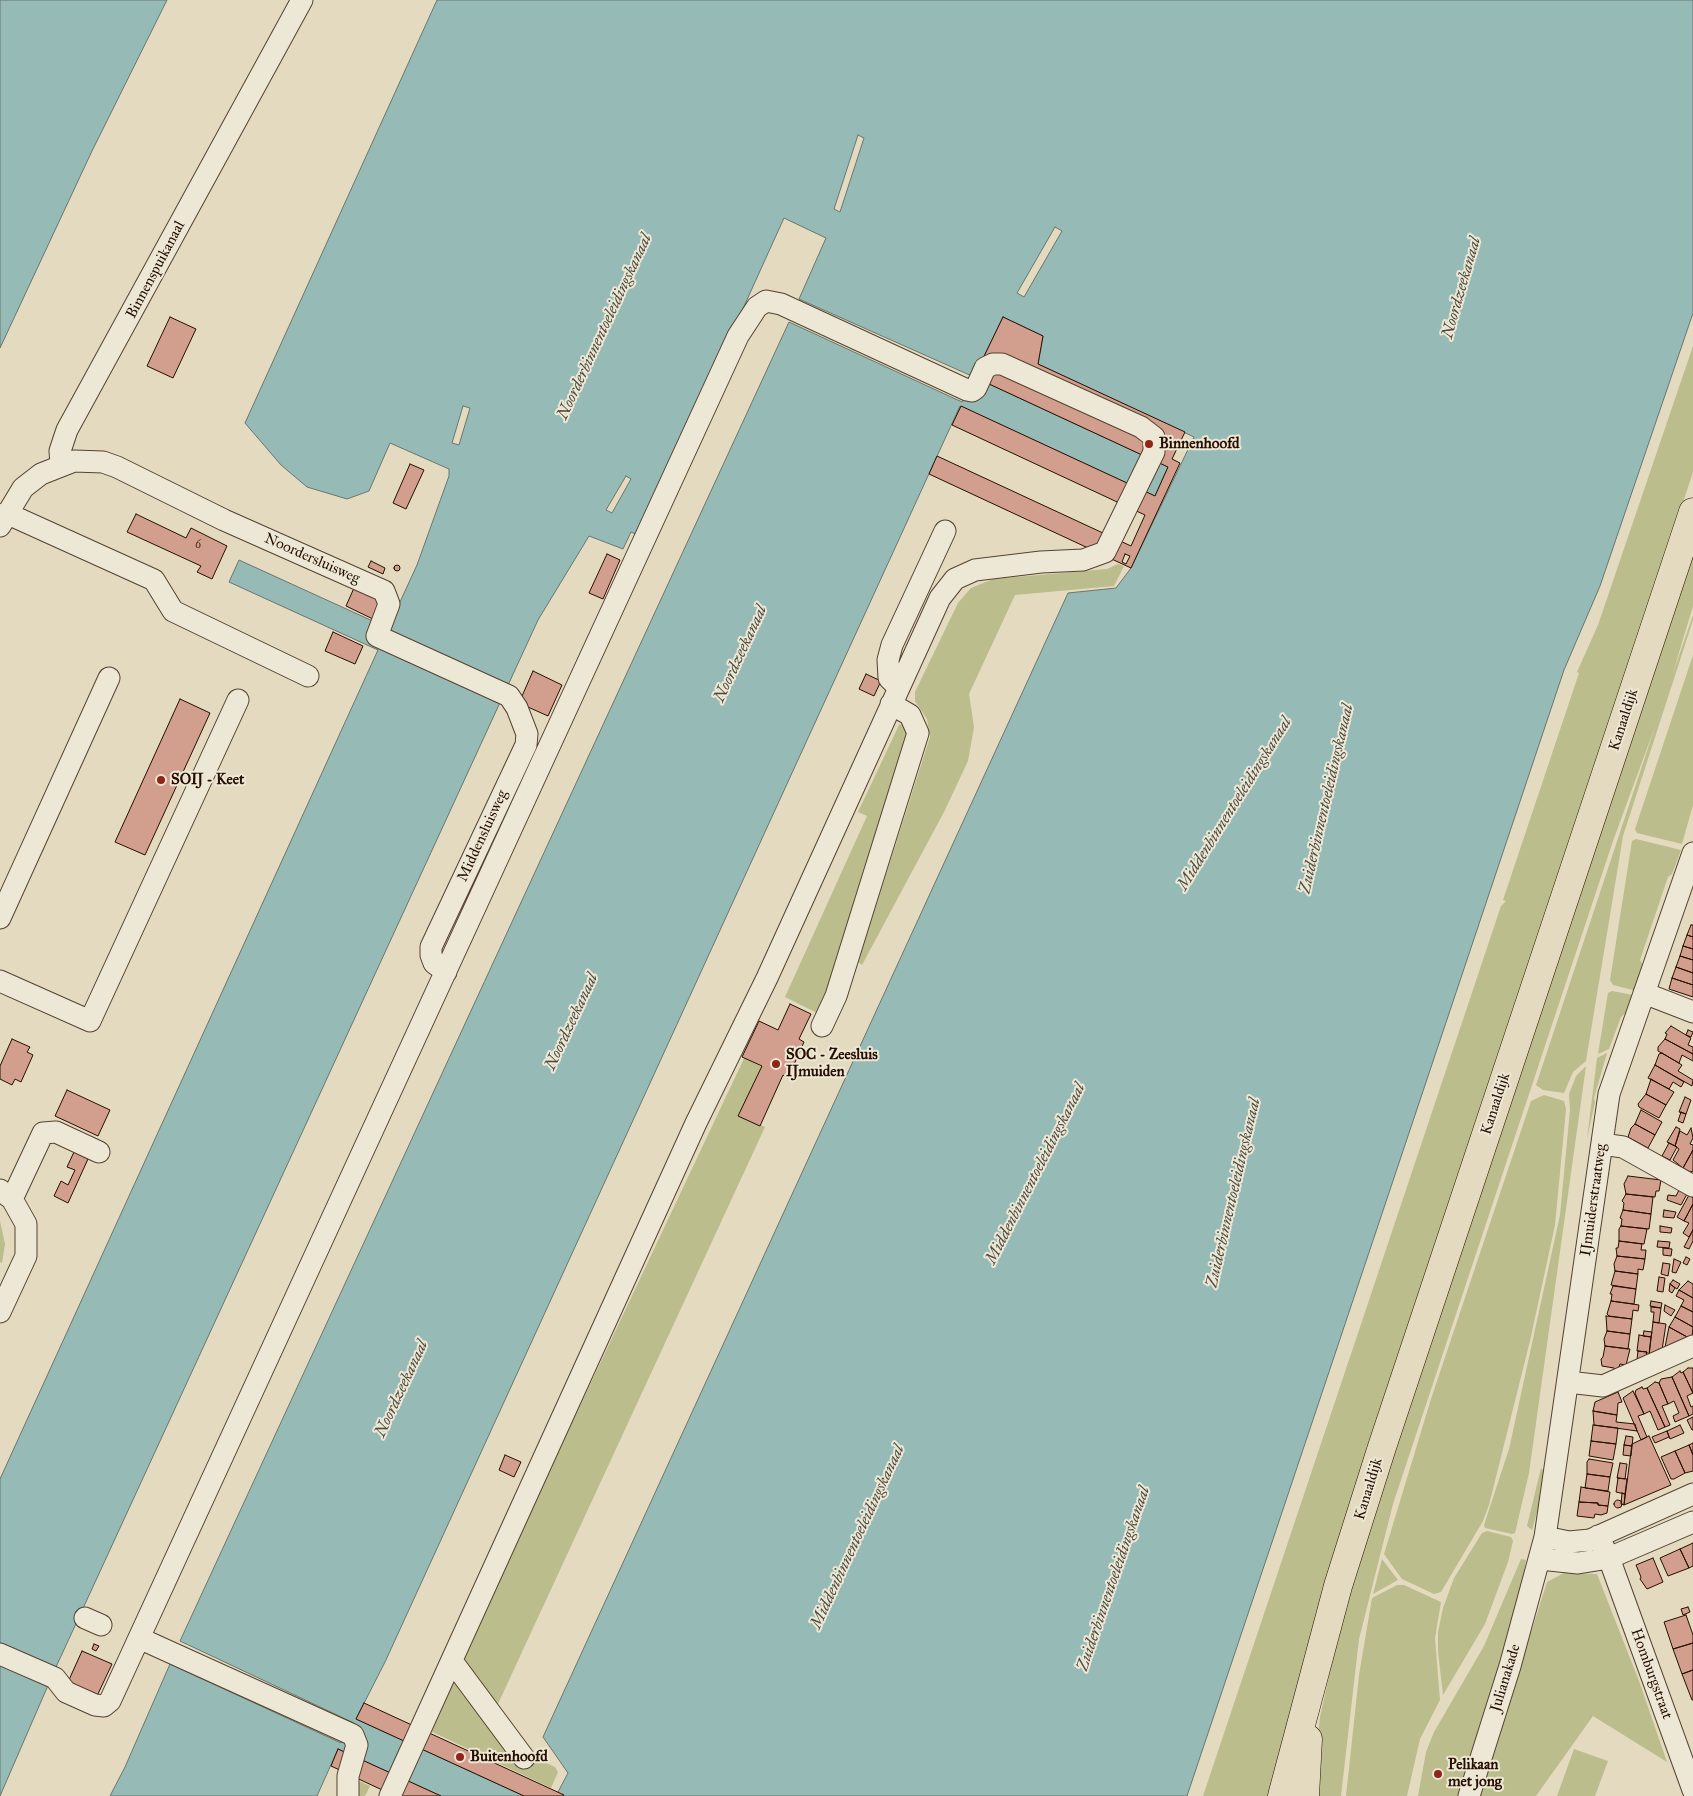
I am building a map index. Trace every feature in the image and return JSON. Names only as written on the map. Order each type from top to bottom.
[{"type":"main road","name":"Kanaaldijk","points":[[1282,1796],[1288,1765],[1309,1700],[1338,1586],[1382,1447],[1693,512]]},
{"type":"main road","name":"Kanaaldijk","points":[[1305,1796],[1309,1700]]},
{"type":"street","name":"Binnenspuikanaal","points":[[61,464],[60,451],[67,430],[302,0]]},
{"type":"street","points":[[0,1654],[55,1678],[66,1692],[95,1705],[104,1706],[110,1701],[738,336],[757,307],[766,301],[790,309],[972,391],[976,388],[985,368],[994,364],[1012,368],[1141,428],[1154,437],[1154,452],[1105,552],[1083,560],[1041,562],[975,570],[955,578],[940,598],[767,978],[692,1132],[393,1790]]},
{"type":"street","name":"Noordersluisweg","points":[[61,464],[74,461],[90,461],[117,467],[224,520],[384,591],[389,604],[377,636],[509,696]]},
{"type":"street","points":[[61,464],[41,474],[23,488],[3,519],[154,580],[173,611],[308,676]]},
{"type":"street","points":[[822,1026],[836,996],[918,733],[910,715],[895,696],[889,678],[888,660],[892,644],[945,531]]},
{"type":"street","points":[[0,918],[109,678]]},
{"type":"street","name":"Middensluisweg","points":[[446,972],[434,963],[431,956],[432,947],[526,746],[527,734],[517,708],[509,696]]},
{"type":"street","points":[[0,981],[90,1021],[238,700]]},
{"type":"street","name":"IJmuiderstraatweg","points":[[1540,1559],[1545,1537],[1568,1382],[1609,1094],[1693,852]]},
{"type":"street","points":[[1644,993],[1693,1012]]},
{"type":"street","points":[[0,1312],[26,1256],[26,1224],[6,1195],[44,1134],[56,1132],[99,1152]]},
{"type":"street","points":[[1602,1144],[1623,1147],[1693,1186]]},
{"type":"street","points":[[1568,1382],[1603,1386],[1693,1346]]},
{"type":"street","points":[[1545,1537],[1580,1542],[1598,1536],[1693,1494]]},
{"type":"street","points":[[1540,1559],[1578,1563],[1610,1558],[1693,1522]]},
{"type":"street","name":"Homburgstraat","points":[[1598,1536],[1610,1558],[1693,1790]]},
{"type":"street","name":"Julianakade","points":[[1469,1796],[1510,1666],[1540,1559]]},
{"type":"street","points":[[135,1647],[167,1650],[353,1735],[357,1745],[348,1786]]},
{"type":"street","points":[[452,1660],[524,1758]]},
{"type":"green space","points":[[1693,346],[1693,472],[1324,1600],[1274,1796],[1203,1796],[1501,906],[1506,901],[1503,900],[1579,673],[1577,672],[1598,625]]},
{"type":"green space","points":[[1693,541],[1693,606],[1672,676],[1693,615],[1693,620],[1623,836],[1586,1061],[1573,1072],[1564,1093],[1543,1090],[1536,1085],[1656,724],[1613,841],[1393,1504],[1359,1639],[1341,1796],[1311,1796],[1320,1717],[1348,1591]]},
{"type":"green space","points":[[1118,564],[1124,566],[1114,586],[1015,595],[969,694],[974,727],[968,761],[944,812],[862,965],[858,962],[930,737],[927,719],[915,701],[915,692],[958,603],[971,588],[993,579],[1107,569]]},
{"type":"green space","points":[[1693,655],[1693,805],[1682,844],[1637,833],[1635,829]]},
{"type":"green space","points":[[906,722],[913,727],[821,1015],[785,997],[867,816],[858,812],[899,725]]},
{"type":"green space","points":[[1636,839],[1681,850],[1672,874],[1668,877],[1640,960],[1643,965],[1637,991],[1613,985],[1610,980],[1632,841]]},
{"type":"green space","points":[[1612,991],[1633,995],[1627,1012],[1621,1017],[1609,1049],[1598,1054],[1608,993]]},
{"type":"green space","points":[[748,1050],[754,1053],[751,1061],[762,1067],[739,1115],[765,1127],[497,1706],[462,1656]]},
{"type":"green space","points":[[1607,1053],[1594,1098],[1595,1102],[1587,1139],[1597,1058]]},
{"type":"green space","points":[[1586,1066],[1529,1473],[1515,1533],[1512,1534],[1485,1528],[1484,1525],[1509,1449],[1560,1215],[1570,1110],[1569,1094],[1576,1076]]},
{"type":"green space","points":[[1544,1095],[1564,1101],[1566,1109],[1555,1225],[1530,1341],[1489,1505],[1483,1521],[1441,1592],[1434,1594],[1402,1579],[1384,1554],[1431,1399],[1531,1101]]},
{"type":"green space","points":[[0,1221],[5,1244],[2,1263],[0,1262]]},
{"type":"green space","points":[[1541,1468],[1547,1475],[1532,1530],[1527,1526]]},
{"type":"green space","points":[[1487,1531],[1511,1537],[1513,1541],[1508,1562],[1485,1624],[1443,1695],[1438,1652],[1438,1632],[1443,1608],[1454,1578],[1482,1533]]},
{"type":"green space","points":[[1382,1559],[1398,1580],[1373,1594]]},
{"type":"green space","points":[[1521,1559],[1526,1560],[1517,1610],[1462,1796],[1418,1796],[1426,1752],[1434,1732],[1484,1646]]},
{"type":"green space","points":[[1564,1573],[1597,1574],[1639,1681],[1667,1762],[1593,1716],[1536,1796],[1479,1796],[1547,1582]]},
{"type":"green space","points":[[1397,1585],[1404,1585],[1441,1602],[1435,1638],[1440,1700],[1420,1739],[1407,1796],[1346,1796],[1359,1675],[1372,1598]]},
{"type":"green space","points":[[454,1676],[529,1755],[555,1767],[558,1772],[551,1788],[428,1730]]},
{"type":"green space","points":[[1574,1749],[1608,1761],[1595,1796],[1557,1796]]},
{"type":"green space","points":[[359,1781],[370,1786],[365,1796],[355,1796]]},
{"type":"water","points":[[0,0],[167,0],[92,151],[0,348]]},
{"type":"water","points":[[437,0],[1693,0],[1693,313],[1600,586],[1564,670],[1187,1796],[563,1796],[558,1792],[568,1773],[543,1737],[1068,593],[1116,588],[1131,568],[1194,437],[1038,364],[1043,336],[1003,317],[974,377],[799,299],[826,238],[784,218],[640,536],[631,532],[623,549],[589,536],[538,620],[56,1667],[0,1796],[0,1479],[378,650],[229,582],[239,560],[388,628],[417,565],[449,476],[449,469],[390,443],[369,491],[347,499],[307,487],[281,465],[245,423]],"holes":[[[858,135],[864,138],[840,212],[834,209]],[[1055,227],[1062,231],[1024,297],[1017,293]],[[463,406],[470,408],[459,445],[452,443]],[[626,476],[631,479],[612,513],[606,510]]]},
{"type":"water","name":"Noordzeekanaal","points":[[789,322],[962,402],[974,377],[1168,467],[1155,496],[960,406],[385,1662],[356,1719],[524,1796],[441,1796],[338,1749],[317,1796],[110,1796],[125,1767],[170,1664],[341,1743],[354,1723],[180,1641]]},
{"type":"building","points":[[170,317],[196,329],[173,378],[147,366]]},
{"type":"building","name":"Binnenhoofd","points":[[1003,317],[1043,336],[1038,364],[1185,432],[1172,459],[1180,463],[1131,568],[929,474],[937,456],[1131,546],[1145,515],[952,425],[961,406],[1155,496],[1168,467],[974,377]]},
{"type":"building","points":[[410,464],[424,470],[406,509],[393,503]]},
{"type":"building","points":[[136,514],[186,538],[191,528],[227,546],[212,579],[197,572],[201,566],[127,532]]},
{"type":"building","points":[[607,554],[620,560],[603,599],[589,593]]},
{"type":"building","points":[[1125,554],[1130,556],[1126,564],[1122,562]]},
{"type":"building","points":[[371,561],[385,568],[383,574],[368,567]]},
{"type":"building","points":[[397,565],[400,568],[397,571],[394,568]]},
{"type":"building","points":[[354,588],[383,602],[375,620],[346,606]]},
{"type":"building","points":[[333,632],[363,646],[355,664],[325,651]]},
{"type":"building","points":[[533,671],[562,685],[548,716],[519,703]]},
{"type":"building","points":[[866,674],[881,681],[874,696],[859,689]]},
{"type":"building","name":"SOIJ - Keet","points":[[180,699],[210,713],[145,855],[115,842]]},
{"type":"building","points":[[1691,925],[1693,925],[1693,937],[1687,935]]},
{"type":"building","points":[[1687,935],[1693,937],[1693,949],[1683,946]]},
{"type":"building","points":[[1683,946],[1693,949],[1693,960],[1680,956]]},
{"type":"building","points":[[1680,956],[1693,960],[1693,973],[1676,967]]},
{"type":"building","points":[[1676,967],[1693,973],[1693,985],[1672,978]]},
{"type":"building","points":[[1672,978],[1693,985],[1693,997],[1669,989]]},
{"type":"building","name":"SOC - Zeesluis IJmuiden","points":[[790,1004],[811,1014],[799,1039],[804,1042],[788,1078],[783,1075],[760,1126],[738,1116],[762,1066],[742,1057],[759,1021],[778,1030]]},
{"type":"building","points":[[1671,1026],[1691,1038],[1688,1045],[1693,1047],[1693,1054],[1665,1039],[1667,1034],[1665,1033]]},
{"type":"building","points":[[1688,1030],[1693,1032],[1691,1037],[1686,1035]]},
{"type":"building","points":[[12,1039],[30,1047],[27,1052],[33,1055],[21,1082],[15,1079],[12,1085],[0,1079],[0,1066]]},
{"type":"building","points":[[1665,1039],[1693,1054],[1693,1061],[1682,1055],[1679,1063],[1658,1051],[1658,1047]]},
{"type":"building","points":[[1662,1053],[1682,1065],[1678,1071],[1693,1080],[1692,1086],[1655,1065],[1659,1054]]},
{"type":"building","points":[[1655,1065],[1684,1082],[1681,1087],[1673,1082],[1669,1089],[1648,1078]]},
{"type":"building","points":[[1651,1079],[1674,1092],[1666,1105],[1646,1094]]},
{"type":"building","points":[[67,1090],[110,1110],[98,1136],[55,1116]]},
{"type":"building","points":[[1646,1094],[1666,1105],[1659,1118],[1639,1107],[1638,1104]]},
{"type":"building","points":[[1685,1097],[1691,1100],[1686,1114],[1679,1112]]},
{"type":"building","points":[[1641,1110],[1662,1122],[1655,1135],[1635,1124]]},
{"type":"building","points":[[1681,1112],[1686,1114],[1683,1123],[1678,1121]]},
{"type":"building","points":[[1635,1124],[1655,1135],[1648,1148],[1628,1137],[1631,1128]]},
{"type":"building","points":[[1676,1127],[1680,1129],[1675,1146],[1667,1142]]},
{"type":"building","points":[[1691,1128],[1693,1138],[1690,1144],[1693,1145],[1693,1150],[1683,1168],[1673,1160],[1679,1149],[1675,1146],[1680,1131],[1687,1135]]},
{"type":"building","points":[[1669,1143],[1677,1147],[1670,1160],[1662,1156]]},
{"type":"building","points":[[1693,1150],[1693,1171],[1690,1172],[1683,1168]]},
{"type":"building","points":[[74,1152],[88,1159],[68,1203],[54,1196],[61,1181],[68,1185],[75,1170],[67,1167]]},
{"type":"building","points":[[1628,1176],[1661,1180],[1659,1191],[1656,1191],[1655,1197],[1626,1194],[1624,1184]]},
{"type":"building","points":[[1679,1190],[1687,1194],[1681,1205],[1667,1200],[1668,1195],[1676,1196]]},
{"type":"building","points":[[1626,1194],[1653,1197],[1651,1214],[1623,1210],[1624,1203],[1622,1201]]},
{"type":"building","points":[[1689,1195],[1693,1198],[1693,1204],[1684,1221],[1677,1217]]},
{"type":"building","points":[[1693,1204],[1693,1230],[1689,1237],[1683,1233],[1689,1223],[1684,1221]]},
{"type":"building","points":[[1623,1210],[1651,1214],[1649,1229],[1621,1226],[1622,1219],[1620,1218]]},
{"type":"building","points":[[1664,1210],[1676,1212],[1674,1218],[1663,1217]]},
{"type":"building","points":[[1621,1226],[1647,1229],[1644,1244],[1619,1241],[1619,1229]]},
{"type":"building","points":[[1660,1226],[1672,1228],[1671,1233],[1660,1232]]},
{"type":"building","points":[[1693,1230],[1693,1241],[1689,1249],[1684,1247]]},
{"type":"building","points":[[1619,1241],[1642,1244],[1641,1250],[1646,1250],[1645,1259],[1617,1256],[1616,1248],[1618,1248]]},
{"type":"building","points":[[1658,1241],[1670,1242],[1669,1248],[1657,1247]]},
{"type":"building","points":[[1663,1248],[1672,1249],[1671,1256],[1663,1255]]},
{"type":"building","points":[[1617,1256],[1645,1259],[1643,1270],[1638,1269],[1638,1274],[1615,1271],[1614,1264]]},
{"type":"building","points":[[1686,1257],[1690,1259],[1687,1265],[1683,1263]]},
{"type":"building","points":[[1674,1259],[1681,1262],[1676,1273],[1672,1272]]},
{"type":"building","points":[[1663,1263],[1670,1264],[1668,1276],[1661,1274]]},
{"type":"building","points":[[1615,1271],[1638,1274],[1636,1289],[1611,1285]]},
{"type":"building","points":[[1659,1277],[1665,1278],[1663,1292],[1657,1291]]},
{"type":"building","points":[[1673,1280],[1680,1284],[1677,1289],[1670,1284]]},
{"type":"building","points":[[1688,1281],[1693,1284],[1693,1298],[1679,1290]]},
{"type":"building","points":[[1670,1284],[1675,1288],[1672,1293],[1669,1291]]},
{"type":"building","points":[[1613,1286],[1636,1289],[1634,1304],[1611,1301],[1612,1294],[1610,1294]]},
{"type":"building","points":[[1679,1290],[1693,1298],[1693,1312],[1681,1306],[1684,1300],[1676,1296]]},
{"type":"building","points":[[1611,1301],[1639,1305],[1638,1311],[1633,1310],[1632,1319],[1609,1316],[1607,1314]]},
{"type":"building","points":[[1651,1301],[1662,1303],[1661,1308],[1650,1306]]},
{"type":"building","points":[[1665,1305],[1675,1310],[1671,1316],[1664,1311]]},
{"type":"building","points":[[1681,1306],[1693,1312],[1693,1327],[1675,1317]]},
{"type":"building","points":[[1651,1307],[1661,1308],[1659,1323],[1653,1322],[1654,1312],[1651,1312]]},
{"type":"building","points":[[1606,1316],[1632,1319],[1630,1334],[1607,1331]]},
{"type":"building","points":[[1675,1317],[1693,1327],[1692,1337],[1689,1338],[1669,1327]]},
{"type":"building","points":[[1653,1322],[1666,1324],[1662,1350],[1659,1349],[1649,1355]]},
{"type":"building","points":[[1669,1327],[1689,1338],[1665,1347]]},
{"type":"building","points":[[1607,1331],[1630,1334],[1628,1349],[1605,1346],[1604,1339]]},
{"type":"building","points":[[1644,1331],[1652,1332],[1651,1337],[1643,1336]]},
{"type":"building","points":[[1639,1335],[1651,1337],[1649,1355],[1646,1354],[1647,1352],[1637,1351]]},
{"type":"building","points":[[1605,1346],[1630,1349],[1626,1365],[1620,1364],[1614,1370],[1614,1368],[1602,1366],[1601,1359]]},
{"type":"building","points":[[1638,1351],[1647,1352],[1646,1357],[1637,1360]]},
{"type":"building","points":[[1688,1368],[1693,1368],[1693,1393],[1683,1372]]},
{"type":"building","points":[[1680,1371],[1681,1373],[1683,1372],[1693,1393],[1687,1396],[1691,1407],[1693,1406],[1693,1414],[1689,1416],[1672,1377]]},
{"type":"building","points":[[1672,1377],[1689,1416],[1675,1422],[1673,1416],[1679,1413],[1674,1401],[1668,1404],[1659,1383],[1661,1379]]},
{"type":"building","points":[[1655,1382],[1659,1383],[1668,1404],[1662,1406],[1670,1425],[1665,1427],[1647,1388]]},
{"type":"building","points":[[1642,1387],[1643,1389],[1647,1388],[1665,1427],[1658,1430],[1650,1411],[1644,1414],[1635,1393],[1636,1390]]},
{"type":"building","points":[[1633,1391],[1644,1414],[1638,1416],[1647,1437],[1641,1440],[1623,1398]]},
{"type":"building","points":[[1618,1392],[1622,1402],[1618,1403],[1617,1415],[1593,1411],[1595,1402]]},
{"type":"building","points":[[1593,1411],[1617,1415],[1616,1422],[1635,1424],[1637,1431],[1594,1425]]},
{"type":"building","points":[[1693,1417],[1693,1430],[1692,1430],[1687,1420]]},
{"type":"building","points":[[1593,1425],[1618,1428],[1616,1444],[1591,1441]]},
{"type":"building","points":[[1680,1425],[1684,1433],[1670,1439],[1667,1431]]},
{"type":"building","points":[[1667,1431],[1669,1437],[1655,1443],[1652,1437]]},
{"type":"building","points":[[1626,1436],[1633,1437],[1632,1446],[1624,1445]]},
{"type":"building","points":[[1649,1436],[1671,1485],[1624,1505],[1632,1444]]},
{"type":"building","points":[[1591,1441],[1616,1444],[1613,1460],[1589,1456]]},
{"type":"building","points":[[1693,1443],[1693,1455],[1689,1445]]},
{"type":"building","points":[[1624,1445],[1632,1446],[1631,1456],[1623,1455]]},
{"type":"building","points":[[1689,1445],[1693,1455],[1693,1471],[1685,1473],[1675,1451]]},
{"type":"building","points":[[1675,1451],[1685,1473],[1671,1479],[1661,1457]]},
{"type":"building","points":[[505,1455],[521,1462],[514,1477],[499,1470]]},
{"type":"building","points":[[1589,1459],[1613,1463],[1610,1477],[1587,1474],[1587,1462]]},
{"type":"building","points":[[1620,1463],[1627,1464],[1625,1479],[1617,1478]]},
{"type":"building","points":[[1587,1474],[1610,1477],[1608,1491],[1585,1488]]},
{"type":"building","points":[[1618,1478],[1627,1479],[1625,1494],[1616,1492]]},
{"type":"building","points":[[1581,1487],[1610,1492],[1608,1506],[1598,1505],[1598,1503],[1579,1502]]},
{"type":"building","points":[[1622,1493],[1625,1494],[1624,1505],[1621,1504]]},
{"type":"building","points":[[1618,1500],[1622,1504],[1618,1508],[1614,1504]]},
{"type":"building","points":[[1579,1502],[1598,1503],[1598,1505],[1608,1506],[1607,1513],[1595,1514],[1594,1518],[1577,1516]]},
{"type":"building","points":[[1693,1543],[1693,1566],[1689,1568],[1680,1549]]},
{"type":"building","points":[[1680,1549],[1689,1568],[1668,1576],[1660,1558]]},
{"type":"building","points":[[1653,1558],[1663,1582],[1647,1589],[1640,1579],[1641,1577],[1636,1565]]},
{"type":"building","points":[[1688,1607],[1690,1612],[1683,1615],[1681,1609]]},
{"type":"building","points":[[1686,1615],[1693,1635],[1693,1643],[1673,1649],[1664,1622]]},
{"type":"building","points":[[1693,1643],[1693,1670],[1682,1674],[1673,1649]]},
{"type":"building","points":[[94,1644],[99,1646],[96,1651],[92,1649]]},
{"type":"building","points":[[82,1651],[112,1664],[97,1696],[68,1682]]},
{"type":"building","points":[[1693,1670],[1693,1700],[1692,1700],[1682,1674]]},
{"type":"building","name":"Buitenhoofd","points":[[364,1703],[564,1795],[524,1796],[356,1719]]},
{"type":"building","name":"Buitenhoofd","points":[[338,1749],[441,1796],[395,1796],[331,1766]]},
{"type":"place","name":"Binnenhoofd","points":[[1149,444]]},
{"type":"place","name":"SOIJ - Keet","points":[[161,780]]},
{"type":"place","name":"SOC - Zeesluis IJmuiden","points":[[776,1064]]},
{"type":"place","name":"Buitenhoofd","points":[[460,1757]]},
{"type":"place","name":"Pelikaan met jong","points":[[1438,1774]]},
{"type":"water label","name":"Noorderbinnentoeleidingskanaal","points":[[605,327]]},
{"type":"water label","name":"Zuiderbinnentoeleidingskanaal","points":[[1327,799]]},
{"type":"water label","name":"Middenbinnentoeleidingskanaal","points":[[1235,804]]},
{"type":"water label","name":"Middenbinnentoeleidingskanaal","points":[[1036,1174]]},
{"type":"water label","name":"Zuiderbinnentoeleidingskanaal","points":[[1234,1193]]},
{"type":"water label","name":"Middenbinnentoeleidingskanaal","points":[[858,1537]]},
{"type":"water label","name":"Zuiderbinnentoeleidingskanaal","points":[[1114,1579]]}]
